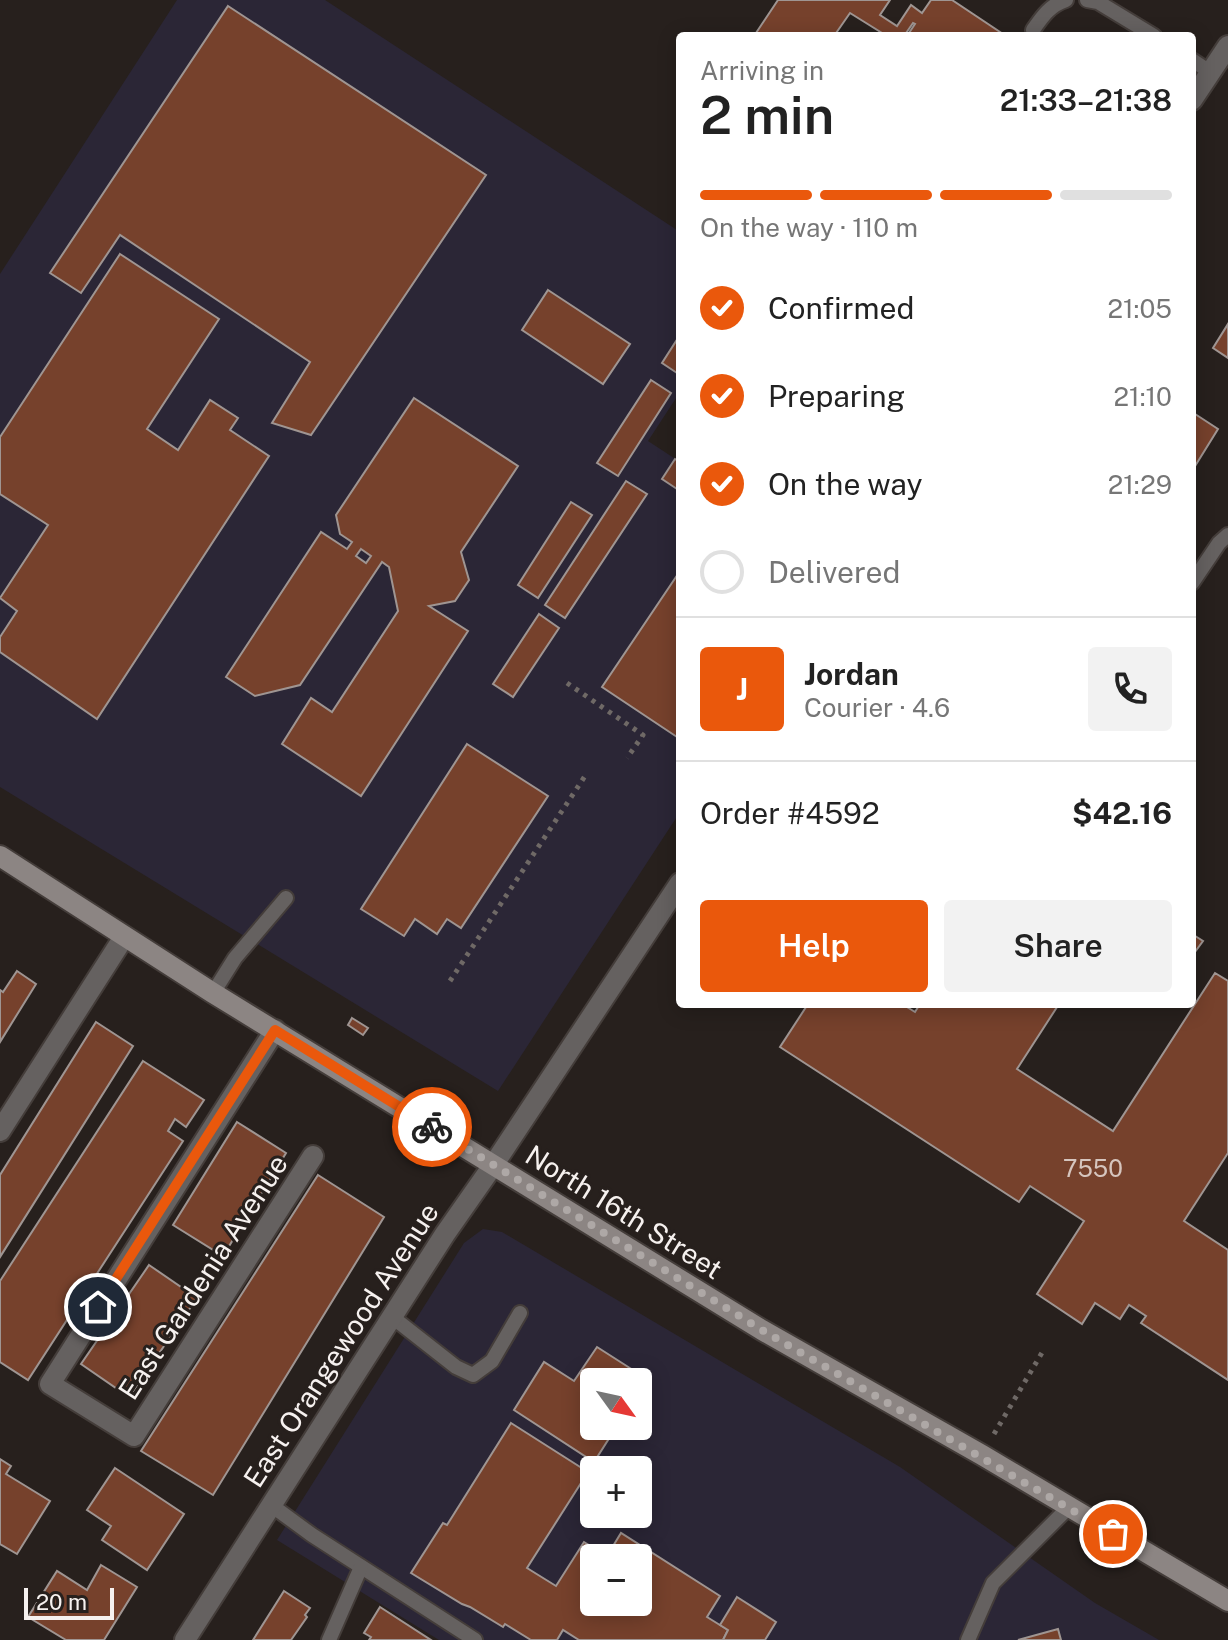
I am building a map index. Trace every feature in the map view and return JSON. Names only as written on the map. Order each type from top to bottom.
[{"type":"main road","name":"North 16th Street","points":[[0,856],[213,993],[762,1330],[982,1455],[1228,1601]]},
{"type":"street","points":[[1196,94],[1228,46]]},
{"type":"street","name":"East Orangewood Avenue","points":[[185,1640],[391,1316],[676,889]]},
{"type":"street","points":[[0,1131],[124,937]]},
{"type":"street","name":"East Gardenia Avenue","points":[[275,1030],[50,1384],[134,1436],[313,1156]]},
{"type":"lane","points":[[1033,30],[1045,13],[1058,2],[1066,0]]},
{"type":"lane","points":[[1087,0],[1119,13],[1148,32]]},
{"type":"lane","points":[[1196,63],[1210,72]]},
{"type":"lane","points":[[1196,577],[1228,535]]},
{"type":"lane","points":[[213,993],[235,958],[286,898]]},
{"type":"lane","points":[[391,1316],[456,1367],[473,1375],[492,1361],[520,1313]]},
{"type":"lane","points":[[271,1505],[475,1640]]},
{"type":"lane","points":[[968,1640],[993,1583],[1068,1508]]},
{"type":"lane","points":[[329,1640],[361,1567]]},
{"type":"path","points":[[567,683],[643,735],[627,758]]},
{"type":"path","points":[[450,981],[587,773]]},
{"type":"path","points":[[982,1455],[1043,1351]]},
{"type":"shaded area","points":[[177,0],[325,0],[676,229],[676,398],[648,441],[676,459],[676,818],[498,1091],[0,787],[0,274]]},
{"type":"shaded area","points":[[483,1229],[502,1232],[900,1467],[1095,1603],[1159,1640],[439,1640],[277,1540],[464,1243]]},
{"type":"building","points":[[778,0],[890,0],[880,15],[897,26],[911,5],[922,13],[931,0],[952,0],[1000,32],[910,32],[913,23],[907,32],[881,32],[850,13],[837,32],[757,32]]},
{"type":"building","points":[[228,6],[486,175],[311,435],[272,423],[310,362],[120,235],[81,293],[50,273]]},
{"type":"building","points":[[120,254],[219,319],[147,429],[178,450],[210,400],[238,418],[230,430],[269,456],[97,719],[0,652],[0,637],[17,611],[0,598],[48,525],[0,494],[0,437]]},
{"type":"building","points":[[548,290],[630,344],[603,384],[522,330]]},
{"type":"building","points":[[1228,324],[1228,358],[1213,348]]},
{"type":"building","points":[[676,341],[676,372],[662,363]]},
{"type":"building","points":[[651,380],[671,393],[618,476],[597,463]]},
{"type":"building","points":[[414,398],[518,466],[461,552],[469,580],[455,601],[429,606],[468,631],[361,796],[282,744],[311,698],[332,712],[398,611],[389,567],[382,562],[300,685],[255,696],[226,677],[321,532],[347,549],[352,542],[340,534],[336,515]],"holes":[[[361,549],[371,556],[366,563],[356,556]]]},
{"type":"building","points":[[1196,415],[1218,429],[1196,465]]},
{"type":"building","points":[[675,459],[676,460],[676,488],[662,479]]},
{"type":"building","points":[[626,481],[647,494],[565,618],[545,605]]},
{"type":"building","points":[[571,502],[592,515],[538,598],[518,585]]},
{"type":"building","points":[[676,577],[676,736],[602,687]]},
{"type":"building","points":[[539,614],[559,628],[513,697],[493,684]]},
{"type":"building","points":[[467,744],[548,796],[461,928],[447,919],[437,934],[415,919],[404,936],[361,909]]},
{"type":"building","points":[[1196,937],[1203,941],[1196,951]]},
{"type":"building","points":[[17,971],[36,984],[0,1042],[0,990],[3,992]]},
{"type":"building","points":[[1215,973],[1228,981],[1228,1153],[1184,1221],[1228,1250],[1228,1380],[1141,1323],[1146,1316],[1129,1305],[1120,1319],[1095,1303],[1082,1324],[1037,1294],[1084,1221],[1030,1186],[1019,1202],[780,1047],[805,1008],[908,1008],[915,1012],[918,1008],[1056,1008],[1017,1069],[1113,1131],[1192,1008],[1196,1008],[1196,1002]]},
{"type":"building","points":[[352,1018],[368,1028],[363,1035],[348,1025]]},
{"type":"building","points":[[96,1022],[133,1046],[0,1257],[0,1175]]},
{"type":"building","points":[[143,1061],[204,1100],[186,1127],[175,1119],[168,1131],[183,1141],[28,1380],[0,1362],[0,1281]]},
{"type":"building","points":[[237,1122],[286,1153],[223,1256],[173,1225]]},
{"type":"building","points":[[318,1175],[384,1217],[213,1495],[141,1451]]},
{"type":"building","points":[[149,1265],[197,1298],[129,1397],[81,1364]]},
{"type":"building","points":[[597,1347],[630,1368],[583,1368]]},
{"type":"building","points":[[544,1362],[574,1381],[580,1372],[580,1440],[608,1440],[598,1456],[585,1456],[514,1410]]},
{"type":"building","points":[[511,1423],[580,1467],[580,1485],[527,1568],[556,1586],[580,1548],[580,1616],[652,1616],[652,1553],[720,1596],[707,1617],[728,1630],[723,1640],[579,1640],[563,1630],[557,1640],[531,1640],[411,1573],[443,1523],[447,1525]]},
{"type":"building","points":[[0,1459],[11,1466],[6,1474],[50,1501],[17,1554],[0,1544]]},
{"type":"building","points":[[115,1468],[184,1514],[147,1570],[102,1540],[111,1526],[87,1510]]},
{"type":"building","points":[[621,1533],[638,1544],[614,1544]]},
{"type":"building","points":[[101,1565],[137,1587],[104,1640],[66,1640],[28,1617],[57,1571],[87,1590]]},
{"type":"building","points":[[284,1591],[310,1608],[305,1615],[307,1617],[291,1640],[253,1640]]},
{"type":"building","points":[[737,1597],[776,1622],[765,1640],[723,1640],[728,1630],[720,1625]]},
{"type":"building","points":[[380,1607],[431,1640],[369,1640],[371,1637],[364,1633]]},
{"type":"building","points":[[1058,1629],[1061,1640],[1018,1640]]},
{"type":"way so far","points":[[432,1127],[762,1330],[982,1455],[1113,1534]]},
{"type":"route","points":[[98,1307],[275,1030],[432,1127]]}]
